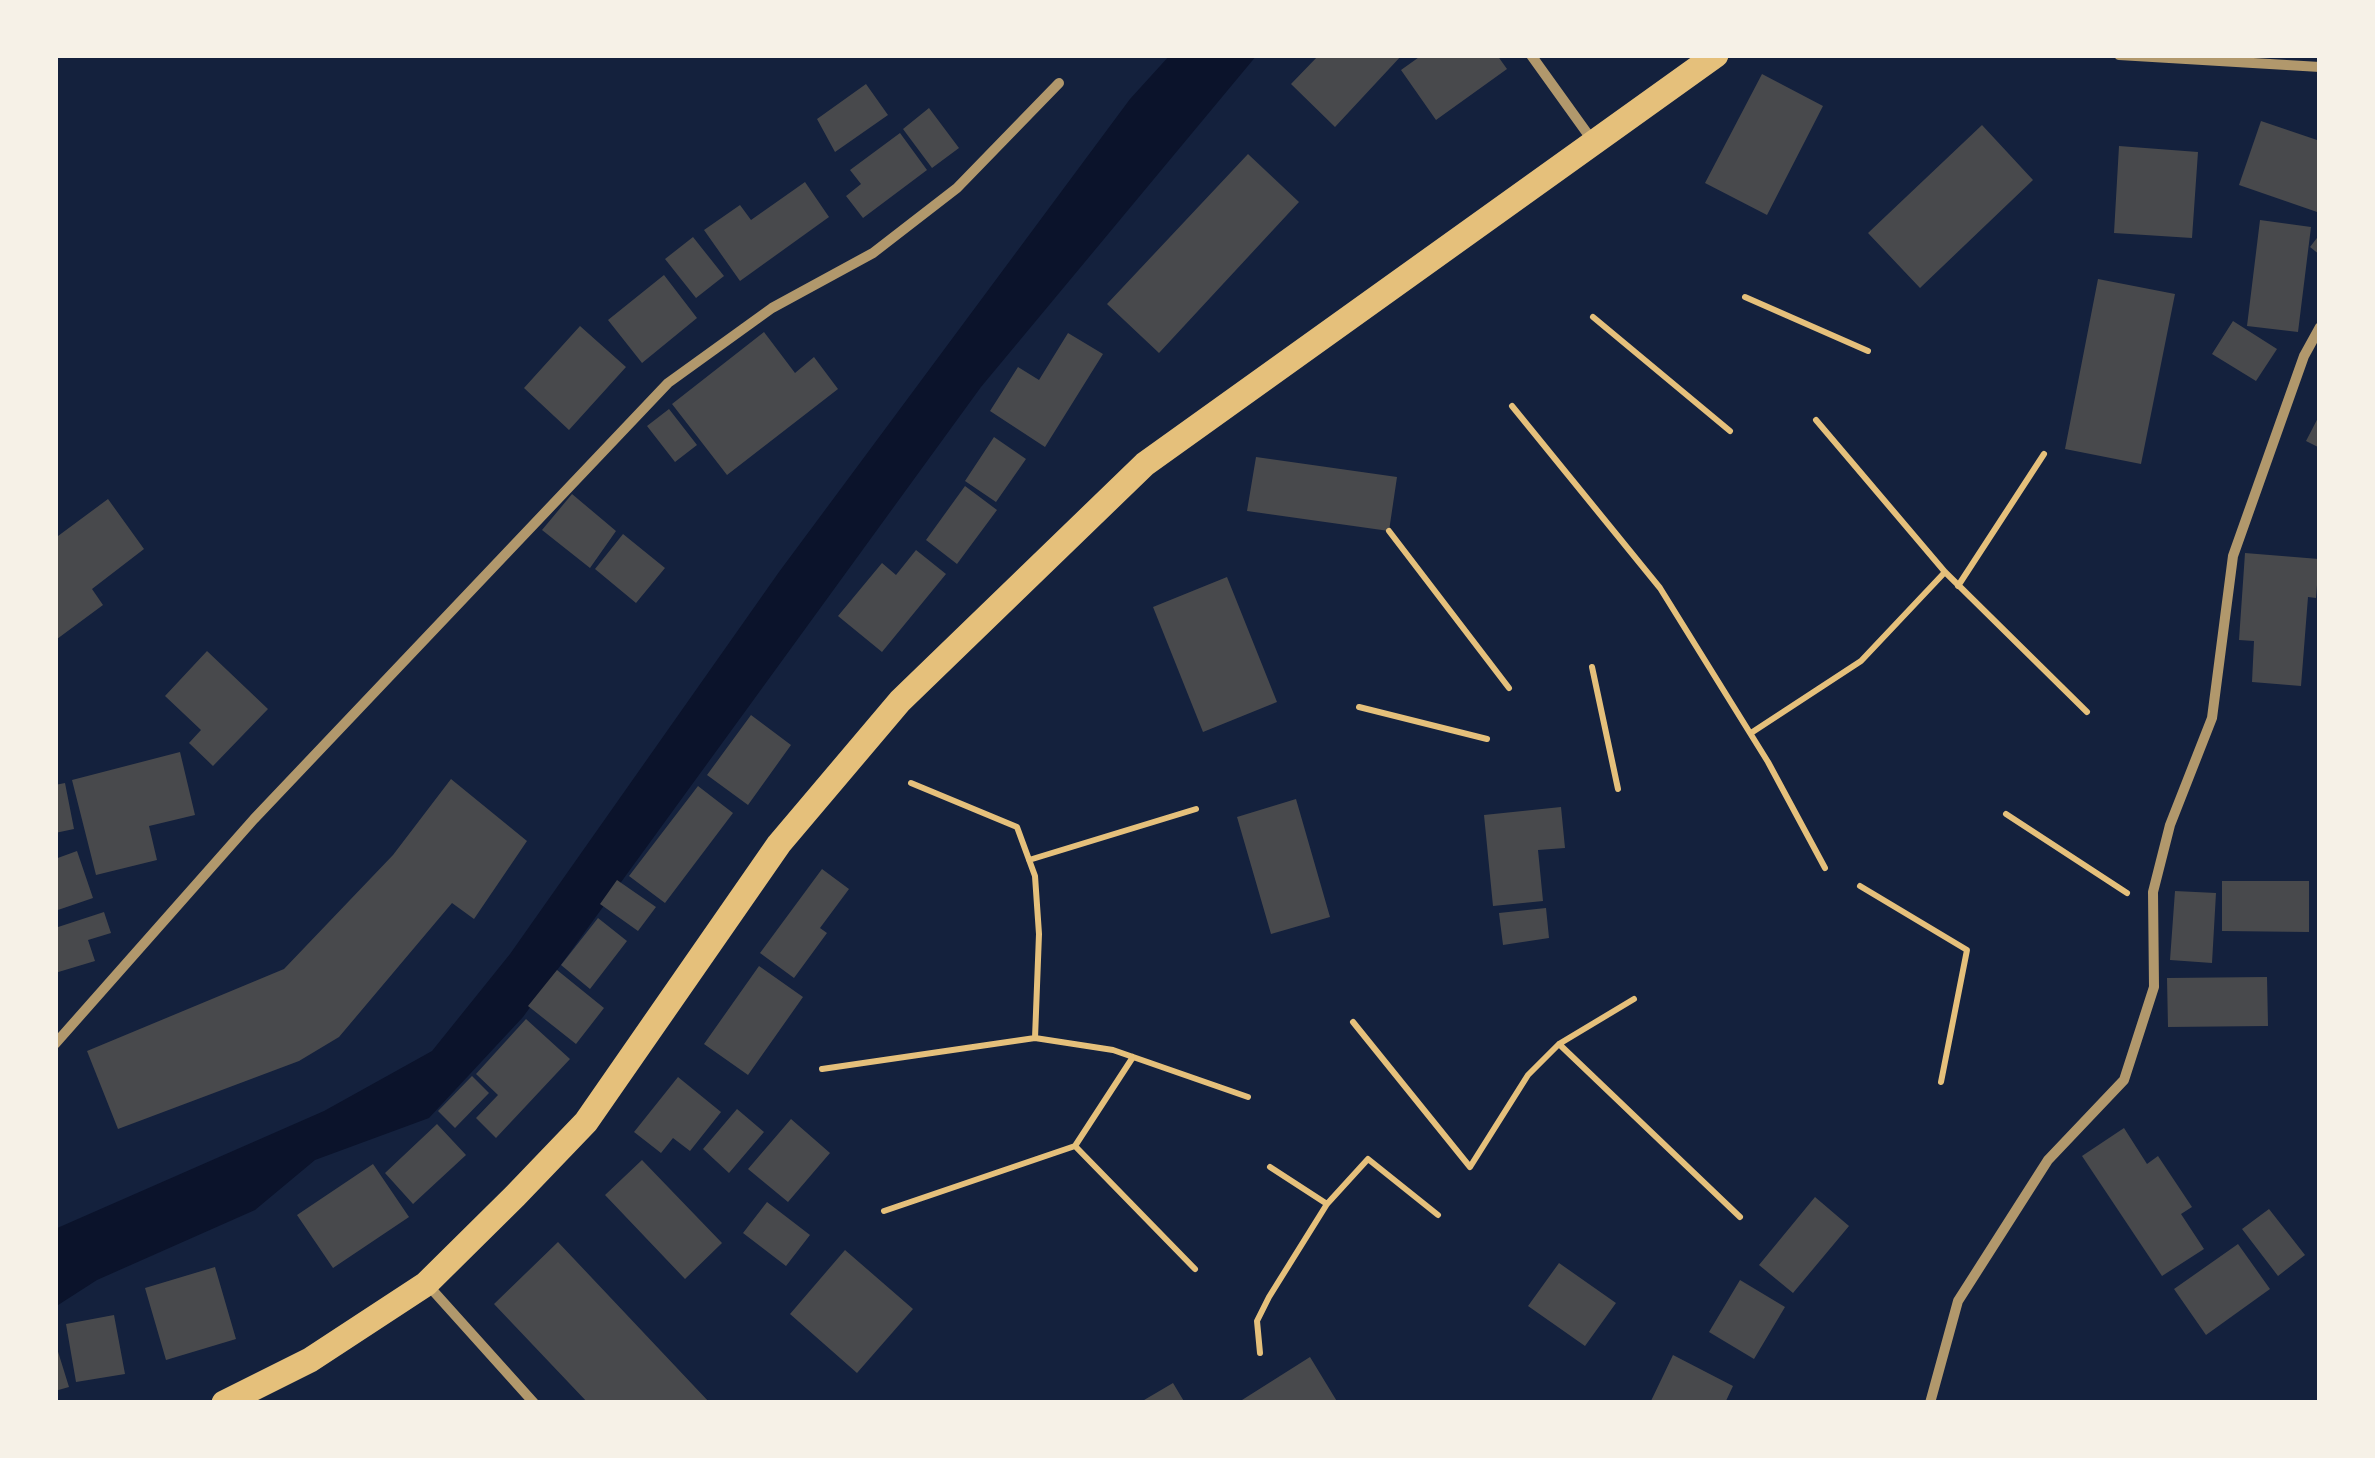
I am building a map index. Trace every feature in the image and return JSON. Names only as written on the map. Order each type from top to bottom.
[{"type":"main road","points":[[224,1403],[310,1360],[426,1284],[586,1122],[779,844],[900,701],[1025,575],[1145,464],[1592,140],[1716,55]]},
{"type":"street","points":[[1531,55],[1592,140]]},
{"type":"street","points":[[2119,55],[2320,67]]},
{"type":"street","points":[[55,1044],[254,820],[668,383],[772,308],[873,253],[957,188],[1059,83]]},
{"type":"street","points":[[1930,1403],[1958,1301],[2048,1160],[2124,1080],[2154,987],[2152,892],[2170,824],[2212,718],[2233,556],[2304,356],[2320,327]]},
{"type":"street","points":[[426,1284],[534,1403]]},
{"type":"path","points":[[1745,297],[1868,351]]},
{"type":"path","points":[[1593,316],[1730,431]]},
{"type":"path","points":[[1512,406],[1660,588],[1751,733],[1825,868]]},
{"type":"path","points":[[1816,420],[1945,572],[2086,712]]},
{"type":"path","points":[[1958,586],[2044,454]]},
{"type":"path","points":[[1389,531],[1510,688]]},
{"type":"path","points":[[1751,733],[1861,662],[1945,572]]},
{"type":"path","points":[[1592,668],[1618,789]]},
{"type":"path","points":[[1359,707],[1487,740]]},
{"type":"path","points":[[912,782],[1017,827],[1035,876],[1039,934],[1035,1038]]},
{"type":"path","points":[[1029,860],[1196,809]]},
{"type":"path","points":[[2006,814],[2138,900]]},
{"type":"path","points":[[1860,886],[1967,950],[1942,1082]]},
{"type":"path","points":[[1354,1022],[1470,1167],[1528,1076],[1559,1044],[1634,999]]},
{"type":"path","points":[[822,1069],[1035,1038],[1134,1057],[1248,1097]]},
{"type":"path","points":[[1559,1044],[1740,1216]]},
{"type":"path","points":[[884,1212],[1075,1146],[1134,1057]]},
{"type":"path","points":[[1075,1146],[1195,1268]]},
{"type":"path","points":[[1260,1352],[1257,1321],[1327,1204],[1368,1159],[1438,1215]]},
{"type":"path","points":[[1270,1166],[1327,1204]]},
{"type":"water","points":[[1170,55],[1257,55],[981,387],[523,1017],[429,1118],[315,1160],[255,1210],[97,1280],[55,1307],[55,1229],[324,1111],[432,1051],[510,954],[779,572],[1130,99]]},
{"type":"building","points":[[1319,55],[1402,55],[1335,127],[1291,84]]},
{"type":"building","points":[[1422,55],[1497,55],[1507,69],[1436,120],[1401,70]]},
{"type":"building","points":[[1762,74],[1823,106],[1767,215],[1705,183]]},
{"type":"building","points":[[866,84],[888,115],[835,152],[817,119]]},
{"type":"building","points":[[929,108],[959,148],[932,168],[903,129]]},
{"type":"building","points":[[2261,121],[2320,141],[2320,213],[2239,185]]},
{"type":"building","points":[[1982,125],[2033,180],[1920,288],[1868,233]]},
{"type":"building","points":[[900,133],[927,170],[863,218],[846,196],[861,184],[850,170]]},
{"type":"building","points":[[2119,146],[2198,152],[2192,238],[2114,233]]},
{"type":"building","points":[[1248,154],[1299,202],[1159,353],[1107,304]]},
{"type":"building","points":[[805,182],[829,217],[740,281],[704,230],[740,205],[751,220]]},
{"type":"building","points":[[2260,220],[2311,227],[2298,332],[2247,326]]},
{"type":"building","points":[[2320,234],[2320,255],[2310,247]]},
{"type":"building","points":[[693,237],[724,276],[696,298],[665,259]]},
{"type":"building","points":[[664,275],[697,318],[642,363],[608,320]]},
{"type":"building","points":[[2098,279],[2175,294],[2141,464],[2065,449]]},
{"type":"building","points":[[2233,321],[2277,349],[2256,381],[2212,354]]},
{"type":"building","points":[[580,326],[626,367],[569,430],[524,388]]},
{"type":"building","points":[[764,332],[795,373],[814,357],[838,389],[727,475],[672,404]]},
{"type":"building","points":[[1068,333],[1103,354],[1045,447],[990,411],[1018,367],[1039,380]]},
{"type":"building","points":[[669,409],[697,445],[675,462],[647,426]]},
{"type":"building","points":[[2320,414],[2320,448],[2306,441]]},
{"type":"building","points":[[994,437],[1026,459],[996,502],[965,481]]},
{"type":"building","points":[[1256,457],[1397,477],[1389,531],[1247,511]]},
{"type":"building","points":[[965,486],[997,510],[957,564],[926,540]]},
{"type":"building","points":[[572,494],[616,531],[590,568],[542,530]]},
{"type":"building","points":[[108,499],[144,549],[92,589],[103,605],[57,639],[55,532],[58,536]]},
{"type":"building","points":[[623,534],[665,568],[636,603],[595,569]]},
{"type":"building","points":[[916,550],[946,574],[882,652],[838,616],[882,563],[896,575]]},
{"type":"building","points":[[2245,553],[2319,559],[2316,598],[2308,597],[2301,686],[2252,682],[2254,641],[2239,640]]},
{"type":"building","points":[[1227,577],[1277,702],[1203,732],[1153,607]]},
{"type":"building","points":[[207,651],[268,709],[213,766],[189,743],[201,730],[165,696]]},
{"type":"building","points":[[751,715],[791,745],[748,805],[707,775]]},
{"type":"building","points":[[180,752],[195,815],[149,826],[157,860],[96,875],[72,780]]},
{"type":"building","points":[[451,779],[527,841],[474,919],[452,903],[339,1037],[299,1061],[118,1129],[87,1051],[284,969],[393,855]]},
{"type":"building","points":[[65,783],[74,829],[55,833],[55,785]]},
{"type":"building","points":[[698,786],[733,813],[665,903],[629,876]]},
{"type":"building","points":[[1296,799],[1330,917],[1271,934],[1237,817]]},
{"type":"building","points":[[1561,807],[1565,848],[1538,850],[1543,901],[1493,906],[1484,815]]},
{"type":"building","points":[[77,851],[93,898],[55,911],[55,859]]},
{"type":"building","points":[[822,869],[849,889],[820,928],[827,933],[794,978],[760,953]]},
{"type":"building","points":[[617,880],[656,907],[638,931],[600,904]]},
{"type":"building","points":[[2222,881],[2309,881],[2309,932],[2222,931]]},
{"type":"building","points":[[2175,891],[2216,893],[2212,963],[2170,960]]},
{"type":"building","points":[[1546,908],[1549,938],[1503,945],[1499,913]]},
{"type":"building","points":[[104,912],[111,933],[88,940],[95,961],[55,973],[55,928]]},
{"type":"building","points":[[598,918],[627,941],[590,989],[561,965]]},
{"type":"building","points":[[759,966],[803,997],[748,1075],[704,1044]]},
{"type":"building","points":[[557,970],[604,1008],[576,1044],[528,1006]]},
{"type":"building","points":[[2267,977],[2268,1026],[2168,1027],[2167,978]]},
{"type":"building","points":[[526,1019],[570,1059],[496,1138],[476,1118],[498,1095],[476,1074]]},
{"type":"building","points":[[472,1076],[489,1093],[455,1128],[438,1111]]},
{"type":"building","points":[[678,1077],[721,1112],[690,1151],[673,1138],[661,1153],[634,1132]]},
{"type":"building","points":[[737,1109],[764,1132],[729,1173],[703,1149]]},
{"type":"building","points":[[791,1119],[830,1153],[788,1202],[748,1169]]},
{"type":"building","points":[[437,1124],[466,1155],[413,1204],[385,1173]]},
{"type":"building","points":[[2124,1128],[2147,1164],[2158,1156],[2192,1207],[2181,1214],[2204,1249],[2162,1276],[2082,1156]]},
{"type":"building","points":[[642,1160],[722,1243],[685,1279],[605,1195]]},
{"type":"building","points":[[373,1164],[409,1217],[333,1268],[297,1215]]},
{"type":"building","points":[[1815,1197],[1849,1226],[1793,1293],[1759,1265]]},
{"type":"building","points":[[767,1202],[810,1235],[786,1266],[743,1233]]},
{"type":"building","points":[[2269,1209],[2305,1255],[2278,1276],[2242,1229]]},
{"type":"building","points":[[558,1242],[710,1403],[588,1403],[494,1304]]},
{"type":"building","points":[[2238,1244],[2270,1289],[2206,1335],[2174,1289]]},
{"type":"building","points":[[845,1250],[913,1309],[857,1373],[790,1314]]},
{"type":"building","points":[[1559,1263],[1616,1303],[1585,1346],[1528,1306]]},
{"type":"building","points":[[215,1267],[236,1339],[166,1360],[145,1288]]},
{"type":"building","points":[[1740,1280],[1785,1307],[1754,1359],[1709,1332]]},
{"type":"building","points":[[114,1315],[125,1374],[76,1382],[66,1324]]},
{"type":"building","points":[[55,1342],[69,1387],[55,1391]]},
{"type":"building","points":[[1673,1355],[1733,1386],[1725,1403],[1650,1403]]},
{"type":"building","points":[[1310,1357],[1338,1403],[1242,1400]]},
{"type":"building","points":[[1173,1383],[1185,1403],[1139,1403]]}]
